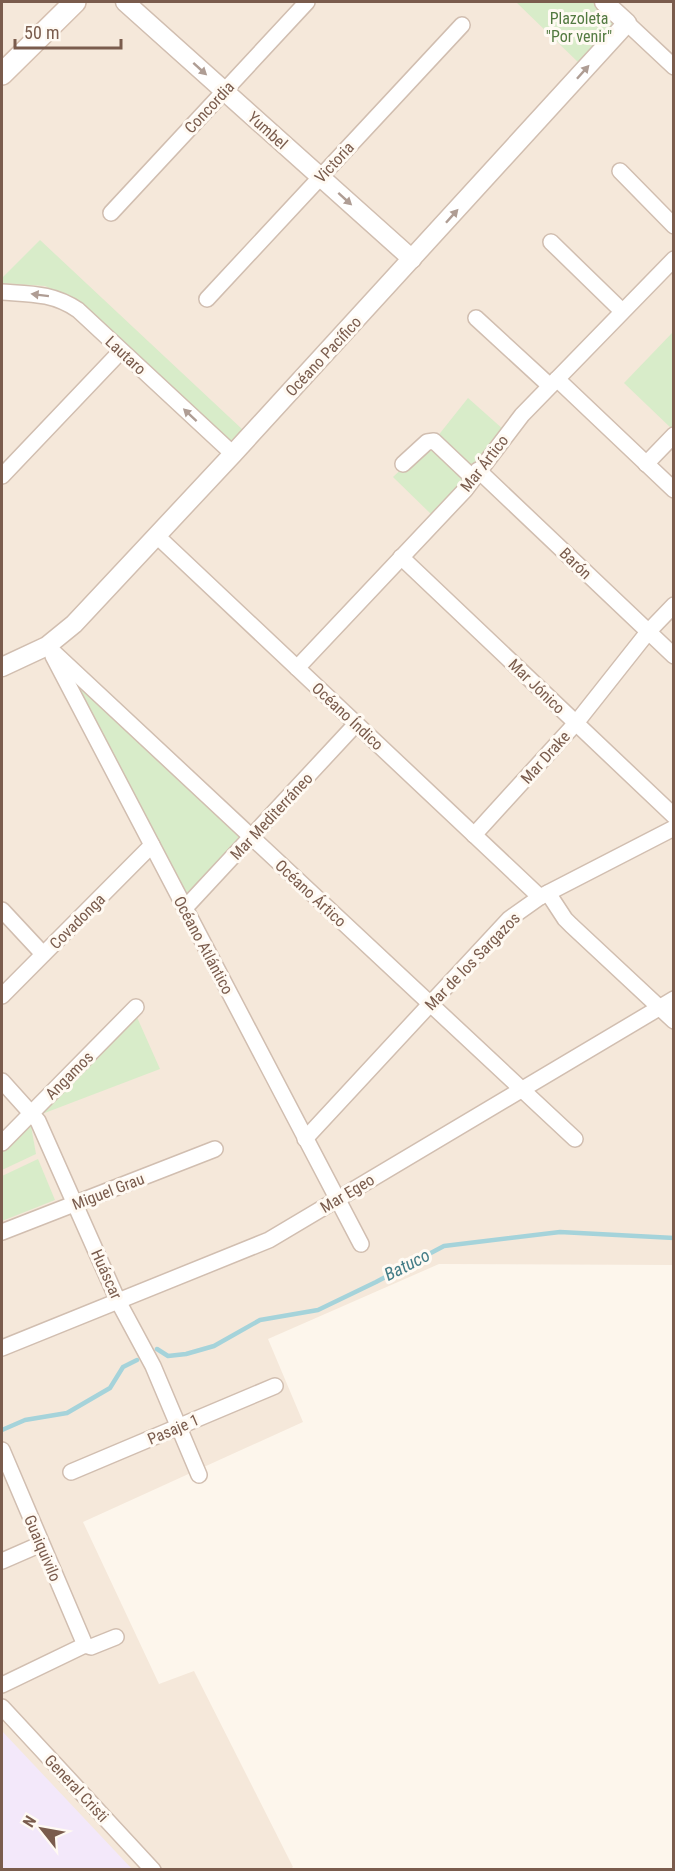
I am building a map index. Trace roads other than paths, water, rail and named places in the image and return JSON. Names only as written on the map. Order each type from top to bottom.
[{"type":"main road","points":[[2,74],[75,2]]},
{"type":"street","name":"Yumbel","points":[[125,2],[412,259]]},
{"type":"street","name":"Concordia","points":[[111,213],[307,2]]},
{"type":"street","points":[[604,2],[674,66]]},
{"type":"street","name":"Océano Pacífico","points":[[2,667],[47,646],[74,624],[233,454],[627,23]]},
{"type":"street","name":"Victoria","points":[[207,299],[462,25]]},
{"type":"street","points":[[620,171],[674,226]]},
{"type":"street","points":[[551,242],[622,311]]},
{"type":"street","name":"Mar Ártico","points":[[297,668],[465,489],[514,424],[674,259]]},
{"type":"street","name":"Lautaro","points":[[2,292],[44,294],[78,310],[233,454]]},
{"type":"street","points":[[476,318],[674,490]]},
{"type":"street","points":[[2,476],[121,351]]},
{"type":"street","points":[[646,464],[674,435]]},
{"type":"street","name":"Barón","points":[[404,464],[427,442],[434,441],[476,474],[674,656]]},
{"type":"street","name":"Océano Índico","points":[[157,536],[474,835],[544,895],[565,919],[674,1021]]},
{"type":"street","name":"Mar Jónico","points":[[401,557],[674,816]]},
{"type":"street","name":"Mar Drake","points":[[474,835],[576,723],[648,632],[674,606]]},
{"type":"street","name":"Océano Ártico","points":[[47,646],[576,1139]]},
{"type":"street","name":"Océano Atlántico","points":[[47,646],[361,1244]]},
{"type":"street","name":"Mar Mediterráneo","points":[[186,908],[356,724]]},
{"type":"street","name":"Mar de los Sargazos","points":[[305,1139],[509,919],[544,895],[674,828]]},
{"type":"street","name":"Covadonga","points":[[2,996],[152,845]]},
{"type":"street","points":[[2,910],[43,954]]},
{"type":"street","name":"Mar Egeo","points":[[2,1348],[269,1240],[674,999]]},
{"type":"street","name":"Angamos","points":[[2,1143],[136,1007]]},
{"type":"street","name":"Huáscar","points":[[2,1082],[38,1120],[118,1300],[153,1366],[199,1475]]},
{"type":"street","name":"Miguel Grau","points":[[2,1232],[215,1149]]},
{"type":"street","name":"Pasaje 1","points":[[70,1472],[275,1386]]},
{"type":"street","name":"Guaiquivilo","points":[[2,1450],[85,1645]]},
{"type":"street","points":[[2,1561],[41,1544]]},
{"type":"street","points":[[2,1685],[85,1645],[91,1647],[116,1637]]},
{"type":"street","name":"General Cristi","points":[[2,1707],[153,1869]]},
{"type":"waterway","name":"Batuco","points":[[157,1349],[168,1356],[186,1354],[214,1346],[260,1320],[318,1310],[444,1246],[560,1232],[674,1238]]},
{"type":"waterway","name":"Batuco","points":[[2,1430],[25,1420],[67,1413],[110,1388],[123,1367],[137,1360]]},
{"type":"park label","name":"Plazoleta \"Por venir\"","points":[[579,27]]}]
